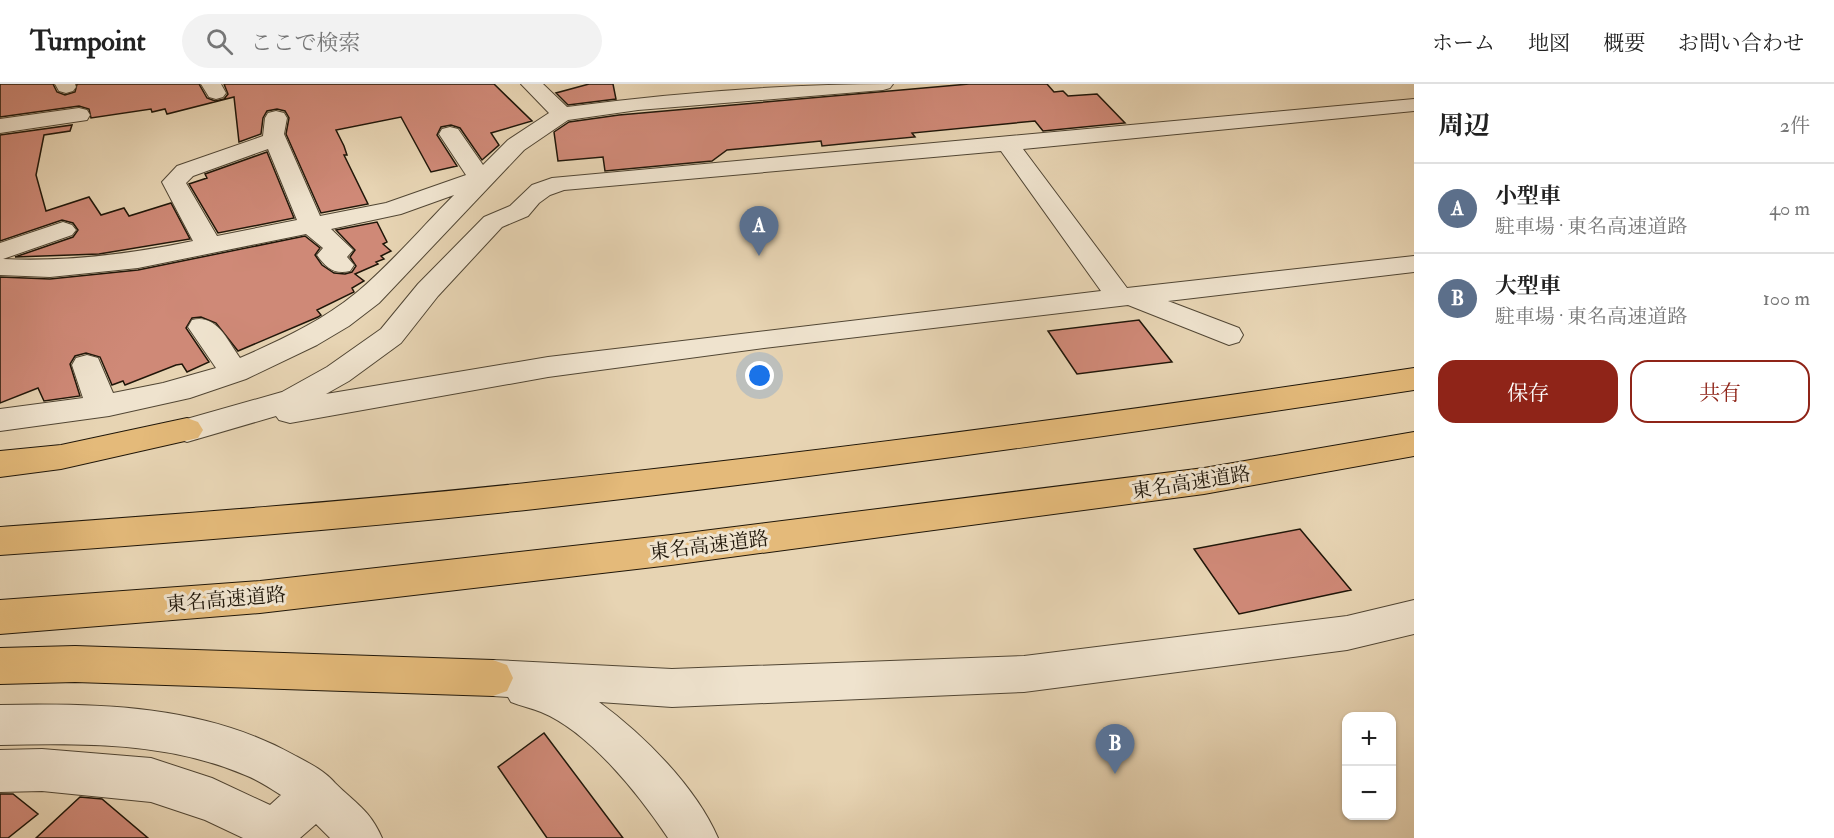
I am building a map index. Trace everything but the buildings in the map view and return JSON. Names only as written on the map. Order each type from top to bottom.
[{"type":"highway","points":[[0,541],[162,531],[466,504],[708,477],[1157,419],[1414,379]]},
{"type":"highway","points":[[0,464],[61,457],[187,430]]},
{"type":"highway","name":"東名高速道路","points":[[0,617],[260,597],[671,550],[1204,482],[1414,444]]},
{"type":"highway","points":[[0,666],[75,664],[493,678]]},
{"type":"street","points":[[531,84],[562,114]]},
{"type":"street","points":[[0,420],[98,408],[162,394],[235,372],[310,337],[349,315],[516,145],[562,114],[807,87],[883,84]]},
{"type":"street","points":[[187,430],[292,400],[338,374],[391,336],[428,290],[494,222],[519,212],[530,198],[541,190],[560,183],[1007,144],[1414,105]]},
{"type":"street","points":[[0,126],[79,115]]},
{"type":"street","points":[[210,246],[174,182],[185,171],[276,129],[312,226],[340,250],[330,255],[341,265]]},
{"type":"street","points":[[450,134],[471,169],[488,175]]},
{"type":"street","points":[[1007,144],[1126,297],[1229,335]]},
{"type":"street","points":[[0,267],[50,269],[138,260],[392,208],[488,175]]},
{"type":"street","points":[[0,252],[63,230]]},
{"type":"street","points":[[187,430],[408,389],[547,367],[1414,264]]},
{"type":"street","points":[[202,327],[235,372]]},
{"type":"street","points":[[87,364],[98,393],[98,408]]},
{"type":"street","points":[[493,678],[672,688],[1024,674],[1347,633],[1414,617]]},
{"type":"street","points":[[493,678],[559,700],[614,737],[666,796],[695,838]]},
{"type":"street","points":[[0,725],[124,726],[203,739],[266,763],[317,794],[359,838]]},
{"type":"street","points":[[0,771],[42,770],[151,780],[212,800],[275,830],[317,794]]},
{"type":"place","name":"小型車","points":[[759,256]]},
{"type":"place","name":"大型車","points":[[1115,774]]}]
